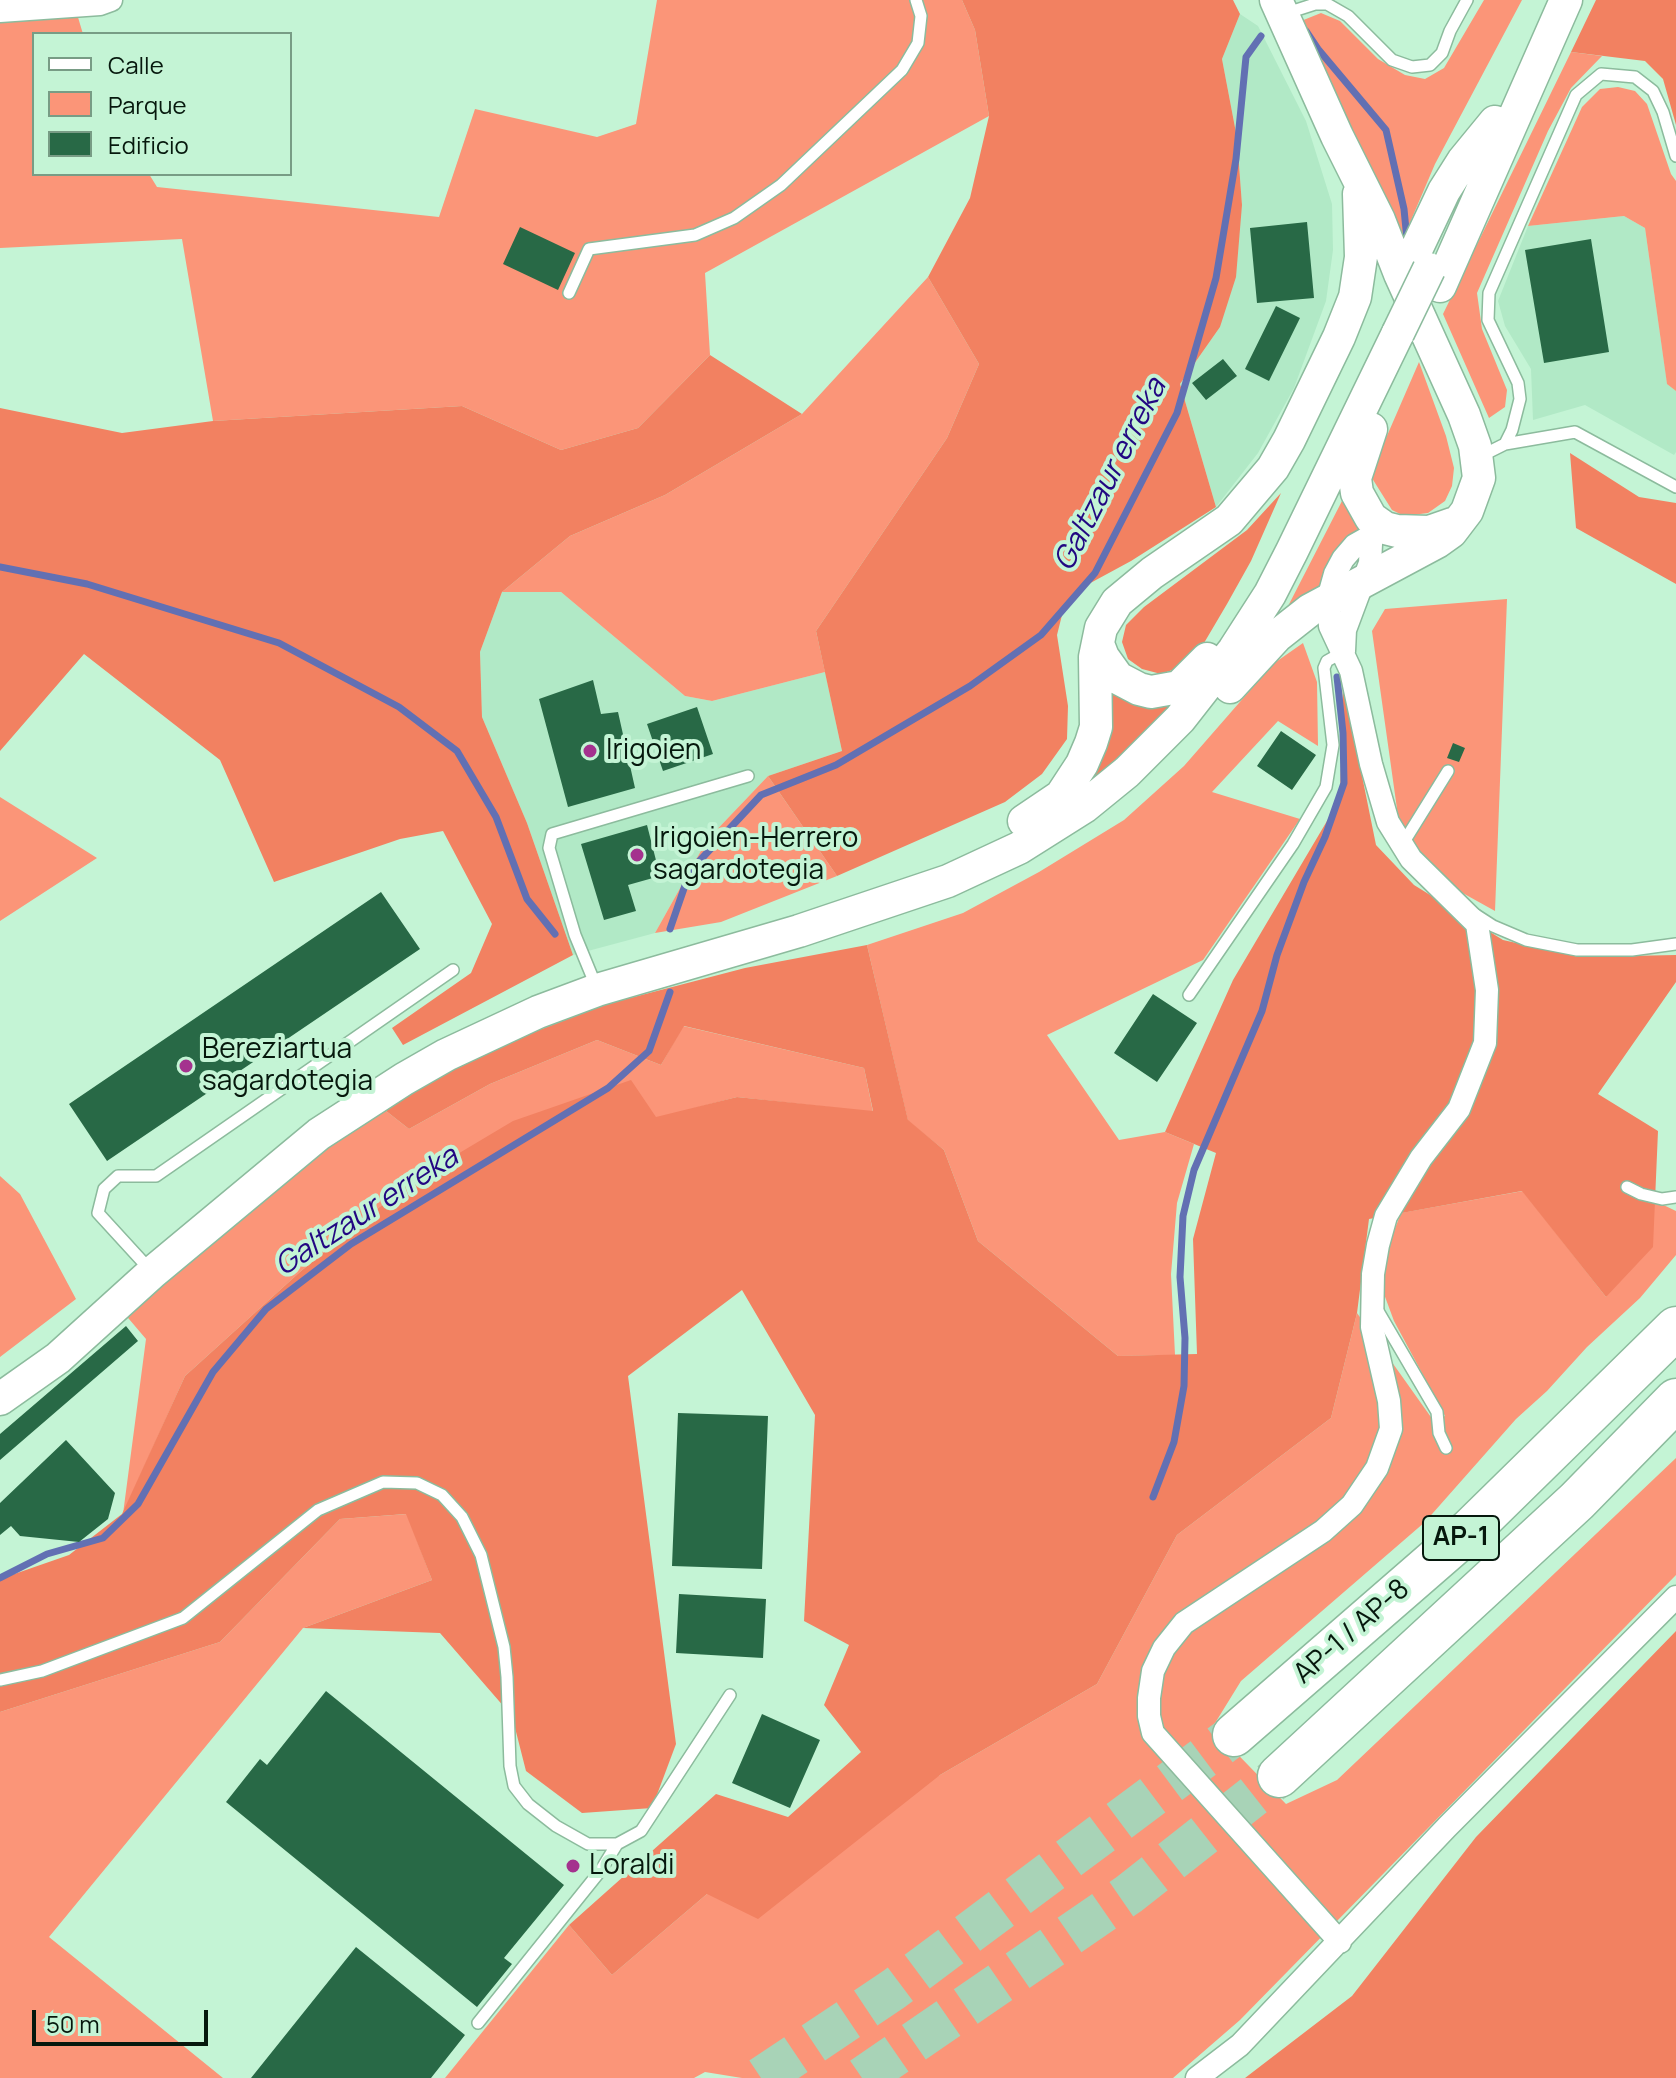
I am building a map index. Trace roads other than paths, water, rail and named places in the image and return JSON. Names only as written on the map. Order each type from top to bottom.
[{"type":"highway","name":"AP-1 / AP-8","points":[[1234,1735],[1470,1530],[1676,1328]]},
{"type":"highway","name":"AP-1 / AP-8","points":[[1279,1776],[1577,1501],[1676,1400]]},
{"type":"street","points":[[0,11],[100,4],[111,0]]},
{"type":"street","points":[[1327,361],[1338,323],[1392,263],[1495,122],[1554,0]]},
{"type":"street","points":[[842,917],[889,883],[995,839],[1061,796],[1082,764],[1096,727],[1094,666],[1101,628],[1117,602],[1152,573],[1229,520],[1250,498],[1289,440],[1355,297],[1392,263],[1566,0]]},
{"type":"street","points":[[992,862],[1010,862],[1038,851],[1105,811],[1183,743],[1250,663],[1292,623],[1328,599],[1437,542],[1461,518],[1477,489],[1491,451],[1402,326],[1392,263],[1357,175],[1279,7]]},
{"type":"street","points":[[1337,136],[1348,209],[1392,263],[1402,326],[1355,478],[1357,493],[1376,526],[1365,579],[1340,645]]},
{"type":"street","points":[[1098,644],[1118,678],[1151,692],[1179,687],[1208,658],[1256,581],[1402,326]]},
{"type":"street","points":[[0,1399],[58,1358],[153,1272],[319,1134],[446,1055],[597,990],[842,917],[948,881],[1045,834],[1084,807],[1127,772],[1180,719],[1213,678],[1270,594],[1402,326]]},
{"type":"street","points":[[1376,526],[1405,532],[1429,532],[1461,518]]},
{"type":"street","points":[[1340,1942],[1153,1733],[1149,1698],[1153,1671],[1164,1648],[1184,1623],[1323,1531],[1352,1505],[1377,1468],[1391,1429],[1389,1401],[1372,1327],[1373,1274],[1386,1216],[1421,1158],[1459,1109],[1485,1043],[1487,990],[1477,924],[1411,859],[1388,822],[1371,764],[1351,671],[1330,626],[1328,599],[1335,574],[1343,559],[1376,526]]},
{"type":"street","points":[[1292,623],[1315,627],[1340,645]]},
{"type":"street","points":[[1197,2078],[1240,2045],[1447,1827],[1676,1597]]},
{"type":"lane","points":[[569,293],[589,249],[695,235],[734,218],[781,185],[902,70],[918,43],[921,16],[916,0]]},
{"type":"lane","points":[[1279,7],[1327,4],[1348,16],[1392,60],[1412,67],[1430,65],[1442,53],[1467,0]]},
{"type":"lane","points":[[1491,451],[1517,414],[1520,399],[1518,383],[1488,320],[1489,293],[1576,95],[1601,74],[1635,77],[1653,91],[1663,112],[1676,156]]},
{"type":"lane","points":[[1491,451],[1575,432],[1676,487]]},
{"type":"lane","points":[[1189,995],[1293,844],[1326,787],[1333,745],[1324,668],[1340,645]]},
{"type":"lane","points":[[1402,845],[1448,771]]},
{"type":"lane","points":[[597,990],[575,935],[549,848],[552,834],[748,776]]},
{"type":"lane","points":[[1442,892],[1493,926],[1526,940],[1577,950],[1632,950],[1676,944]]},
{"type":"lane","points":[[153,1272],[98,1213],[104,1189],[118,1176],[156,1176],[453,970]]},
{"type":"lane","points":[[1627,1187],[1662,1199],[1676,1197]]},
{"type":"lane","points":[[1372,1299],[1437,1412],[1439,1433],[1446,1448]]},
{"type":"lane","points":[[0,1680],[42,1671],[183,1618],[318,1510],[383,1482],[417,1483],[442,1495],[462,1517],[481,1555],[504,1647],[510,1766],[514,1786],[528,1804],[556,1826],[588,1844],[617,1844],[641,1831],[730,1695]]},
{"type":"lane","points":[[478,2023],[601,1870],[617,1844]]},
{"type":"waterway","points":[[1306,31],[1386,130],[1404,209],[1407,240]]},
{"type":"waterway","name":"Galtzaur erreka","points":[[670,929],[690,871],[761,795],[836,765],[970,686],[1041,635],[1095,573],[1177,413],[1216,278],[1236,159],[1246,57],[1261,36]]},
{"type":"waterway","points":[[0,567],[87,584],[279,643],[399,707],[457,751],[496,817],[527,899],[555,934]]},
{"type":"waterway","points":[[1153,1497],[1174,1442],[1184,1386],[1185,1338],[1180,1277],[1183,1216],[1194,1170],[1262,1011],[1277,955],[1344,783],[1337,677]]},
{"type":"waterway","name":"Galtzaur erreka","points":[[0,1578],[47,1554],[103,1538],[138,1504],[213,1372],[266,1309],[351,1244],[608,1088],[649,1051],[670,992]]},
{"type":"tunnel","points":[[761,2078],[894,1989],[1234,1735]]},
{"type":"tunnel","points":[[862,2078],[1129,1894],[1279,1776]]},
{"type":"place","name":"Irigoien","points":[[590,751]]},
{"type":"place","name":"Irigoien-Herrero sagardotegia","points":[[637,855]]},
{"type":"place","name":"Bereziartua sagardotegia","points":[[186,1066]]},
{"type":"place","name":"Loraldi","points":[[573,1866]]}]
